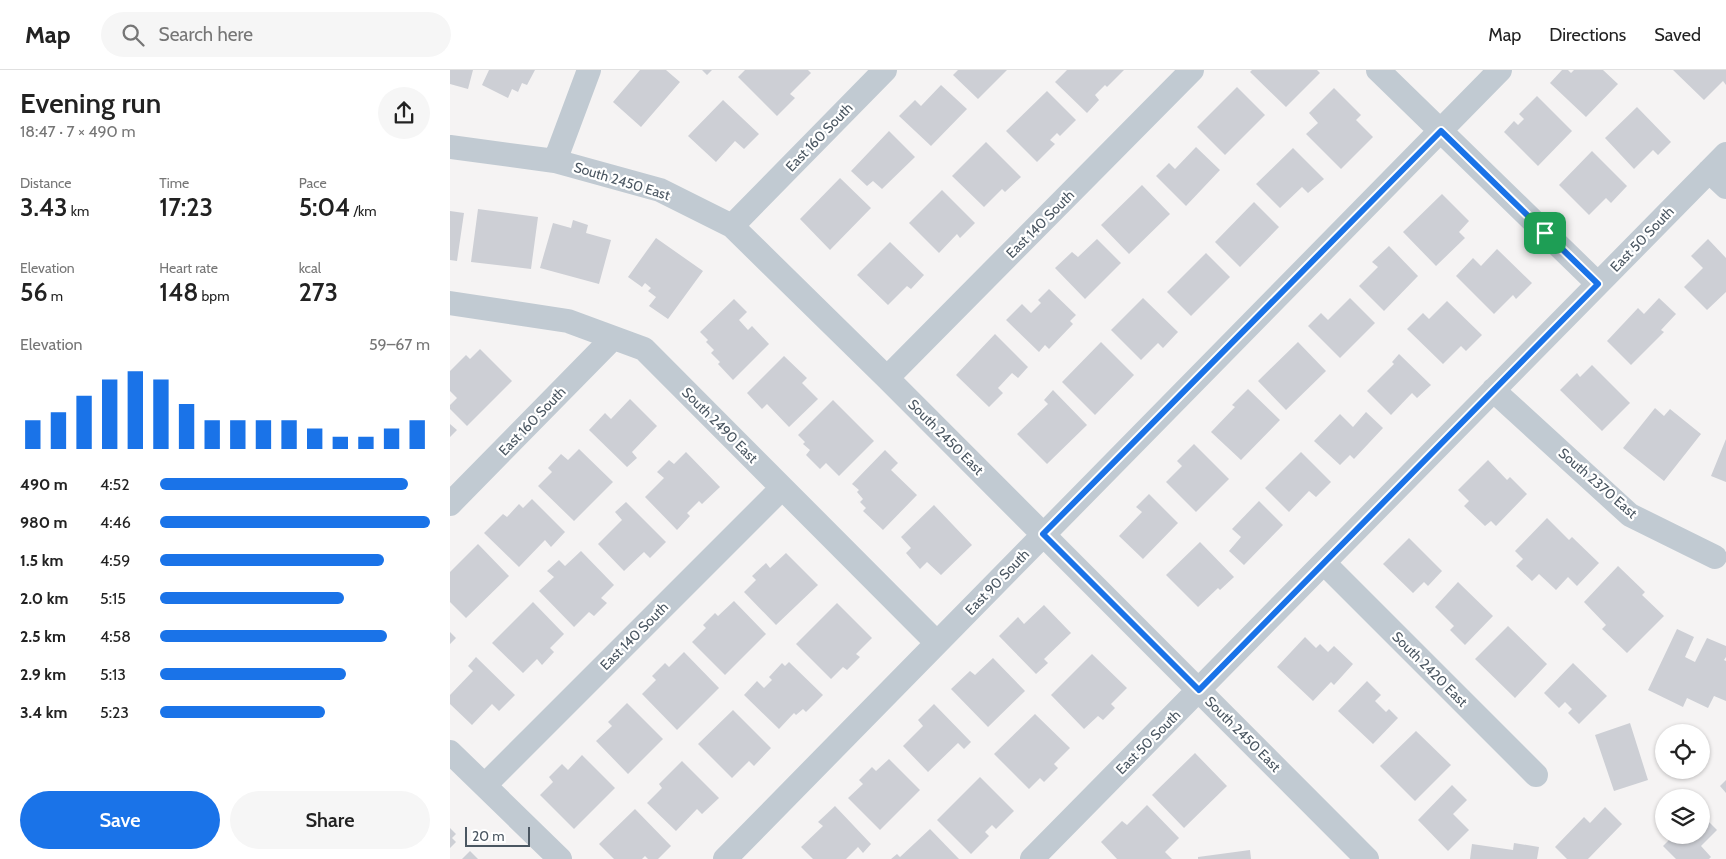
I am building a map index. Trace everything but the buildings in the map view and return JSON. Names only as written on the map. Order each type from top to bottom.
[{"type":"street","points":[[555,160],[590,70]]},
{"type":"street","name":"East 160 South","points":[[732,226],[884,70]]},
{"type":"street","name":"East 140 South","points":[[887,378],[1192,70]]},
{"type":"street","points":[[1378,70],[1598,284]]},
{"type":"street","name":"East 90 South","points":[[725,859],[1500,70]]},
{"type":"street","name":"South 2450 East","points":[[450,147],[555,160],[660,190],[732,226],[887,378],[1368,859]]},
{"type":"street","name":"East 50 South","points":[[1032,859],[1726,154]]},
{"type":"street","points":[[1709,171],[1726,187]]},
{"type":"street","name":"South 2490 East","points":[[450,303],[568,321],[644,349],[938,643]]},
{"type":"street","name":"East 160 South","points":[[450,504],[613,338]]},
{"type":"street","name":"South 2370 East","points":[[1494,390],[1630,515],[1715,557]]},
{"type":"street","name":"East 140 South","points":[[485,785],[782,488]]},
{"type":"street","name":"South 2420 East","points":[[1324,563],[1536,775]]},
{"type":"street","points":[[450,752],[560,859]]},
{"type":"route","points":[[1441,131],[1545,233],[1598,284],[1199,690],[1043,534],[1441,131]]}]
